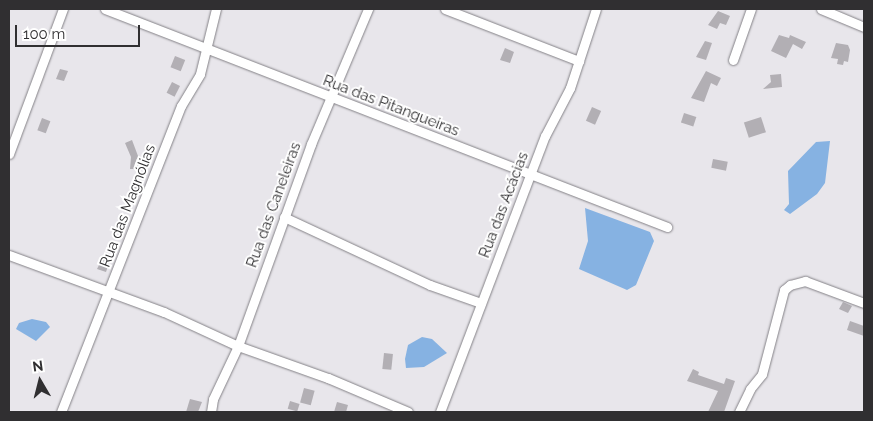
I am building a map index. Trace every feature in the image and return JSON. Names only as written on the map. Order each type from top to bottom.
[{"type":"street","points":[[9,154],[63,9]]},
{"type":"street","name":"Rua das Pitangueiras","points":[[105,9],[206,46],[331,98],[667,227]]},
{"type":"street","name":"Rua das Magnólias","points":[[61,412],[181,106],[200,74],[216,9]]},
{"type":"street","name":"Rua das Caneleiras","points":[[211,412],[213,399],[238,346],[284,217],[368,9]]},
{"type":"street","points":[[445,9],[579,61]]},
{"type":"street","name":"Rua das Acácias","points":[[440,412],[532,176],[545,136],[564,105],[596,9]]},
{"type":"street","points":[[733,60],[751,9]]},
{"type":"street","points":[[821,9],[864,27]]},
{"type":"street","points":[[284,217],[430,286],[481,303]]},
{"type":"street","points":[[9,255],[110,291],[238,346],[328,378],[408,412]]},
{"type":"street","points":[[739,412],[750,389],[762,374],[784,290],[790,285],[805,281],[864,303]]},
{"type":"water","points":[[830,141],[825,183],[817,194],[790,214],[784,210],[789,204],[788,171],[816,142]]},
{"type":"water","points":[[585,208],[650,232],[654,241],[636,285],[627,290],[579,269],[588,241]]},
{"type":"water","points":[[32,319],[46,322],[50,327],[36,341],[16,329],[19,323]]},
{"type":"water","points":[[422,337],[432,339],[447,353],[424,367],[406,368],[405,359],[408,345]]},
{"type":"building","points":[[718,11],[730,16],[726,25],[720,23],[717,29],[708,25]]},
{"type":"building","points":[[779,35],[789,38],[790,35],[806,42],[802,49],[793,44],[786,58],[771,51]]},
{"type":"building","points":[[705,41],[712,43],[706,60],[696,57]]},
{"type":"building","points":[[836,43],[848,45],[850,50],[848,62],[844,61],[843,65],[837,64],[838,59],[831,58]]},
{"type":"building","points":[[505,48],[514,52],[510,63],[500,60]]},
{"type":"building","points":[[175,56],[185,60],[181,71],[171,67]]},
{"type":"building","points":[[60,69],[68,71],[64,81],[56,79]]},
{"type":"building","points":[[706,71],[721,78],[717,86],[711,83],[704,102],[691,98]]},
{"type":"building","points":[[781,74],[782,87],[763,89],[771,82],[770,75]]},
{"type":"building","points":[[172,82],[180,86],[175,97],[167,93]]},
{"type":"building","points":[[592,107],[601,111],[595,125],[586,121]]},
{"type":"building","points":[[684,113],[696,117],[693,127],[681,123]]},
{"type":"building","points":[[761,117],[766,132],[749,138],[744,123]]},
{"type":"building","points":[[42,118],[50,121],[46,133],[37,130]]},
{"type":"building","points":[[132,140],[138,156],[138,169],[130,169],[131,157],[125,143]]},
{"type":"building","points":[[713,159],[728,162],[726,171],[711,168]]},
{"type":"building","points":[[134,179],[143,181],[141,191],[132,189]]},
{"type":"building","points":[[104,255],[111,257],[106,272],[97,269]]},
{"type":"building","points":[[843,302],[852,306],[848,313],[839,309]]},
{"type":"building","points":[[850,321],[864,326],[864,336],[847,330]]},
{"type":"building","points":[[384,353],[393,354],[391,370],[382,369]]},
{"type":"building","points":[[693,369],[699,372],[698,375],[724,384],[726,378],[735,381],[724,412],[708,412],[718,391],[687,381]]},
{"type":"building","points":[[304,388],[315,391],[311,405],[300,402]]},
{"type":"building","points":[[190,399],[202,402],[198,412],[186,412]]},
{"type":"building","points":[[290,401],[300,404],[297,412],[288,409]]},
{"type":"building","points":[[337,402],[348,405],[346,412],[334,412]]}]
